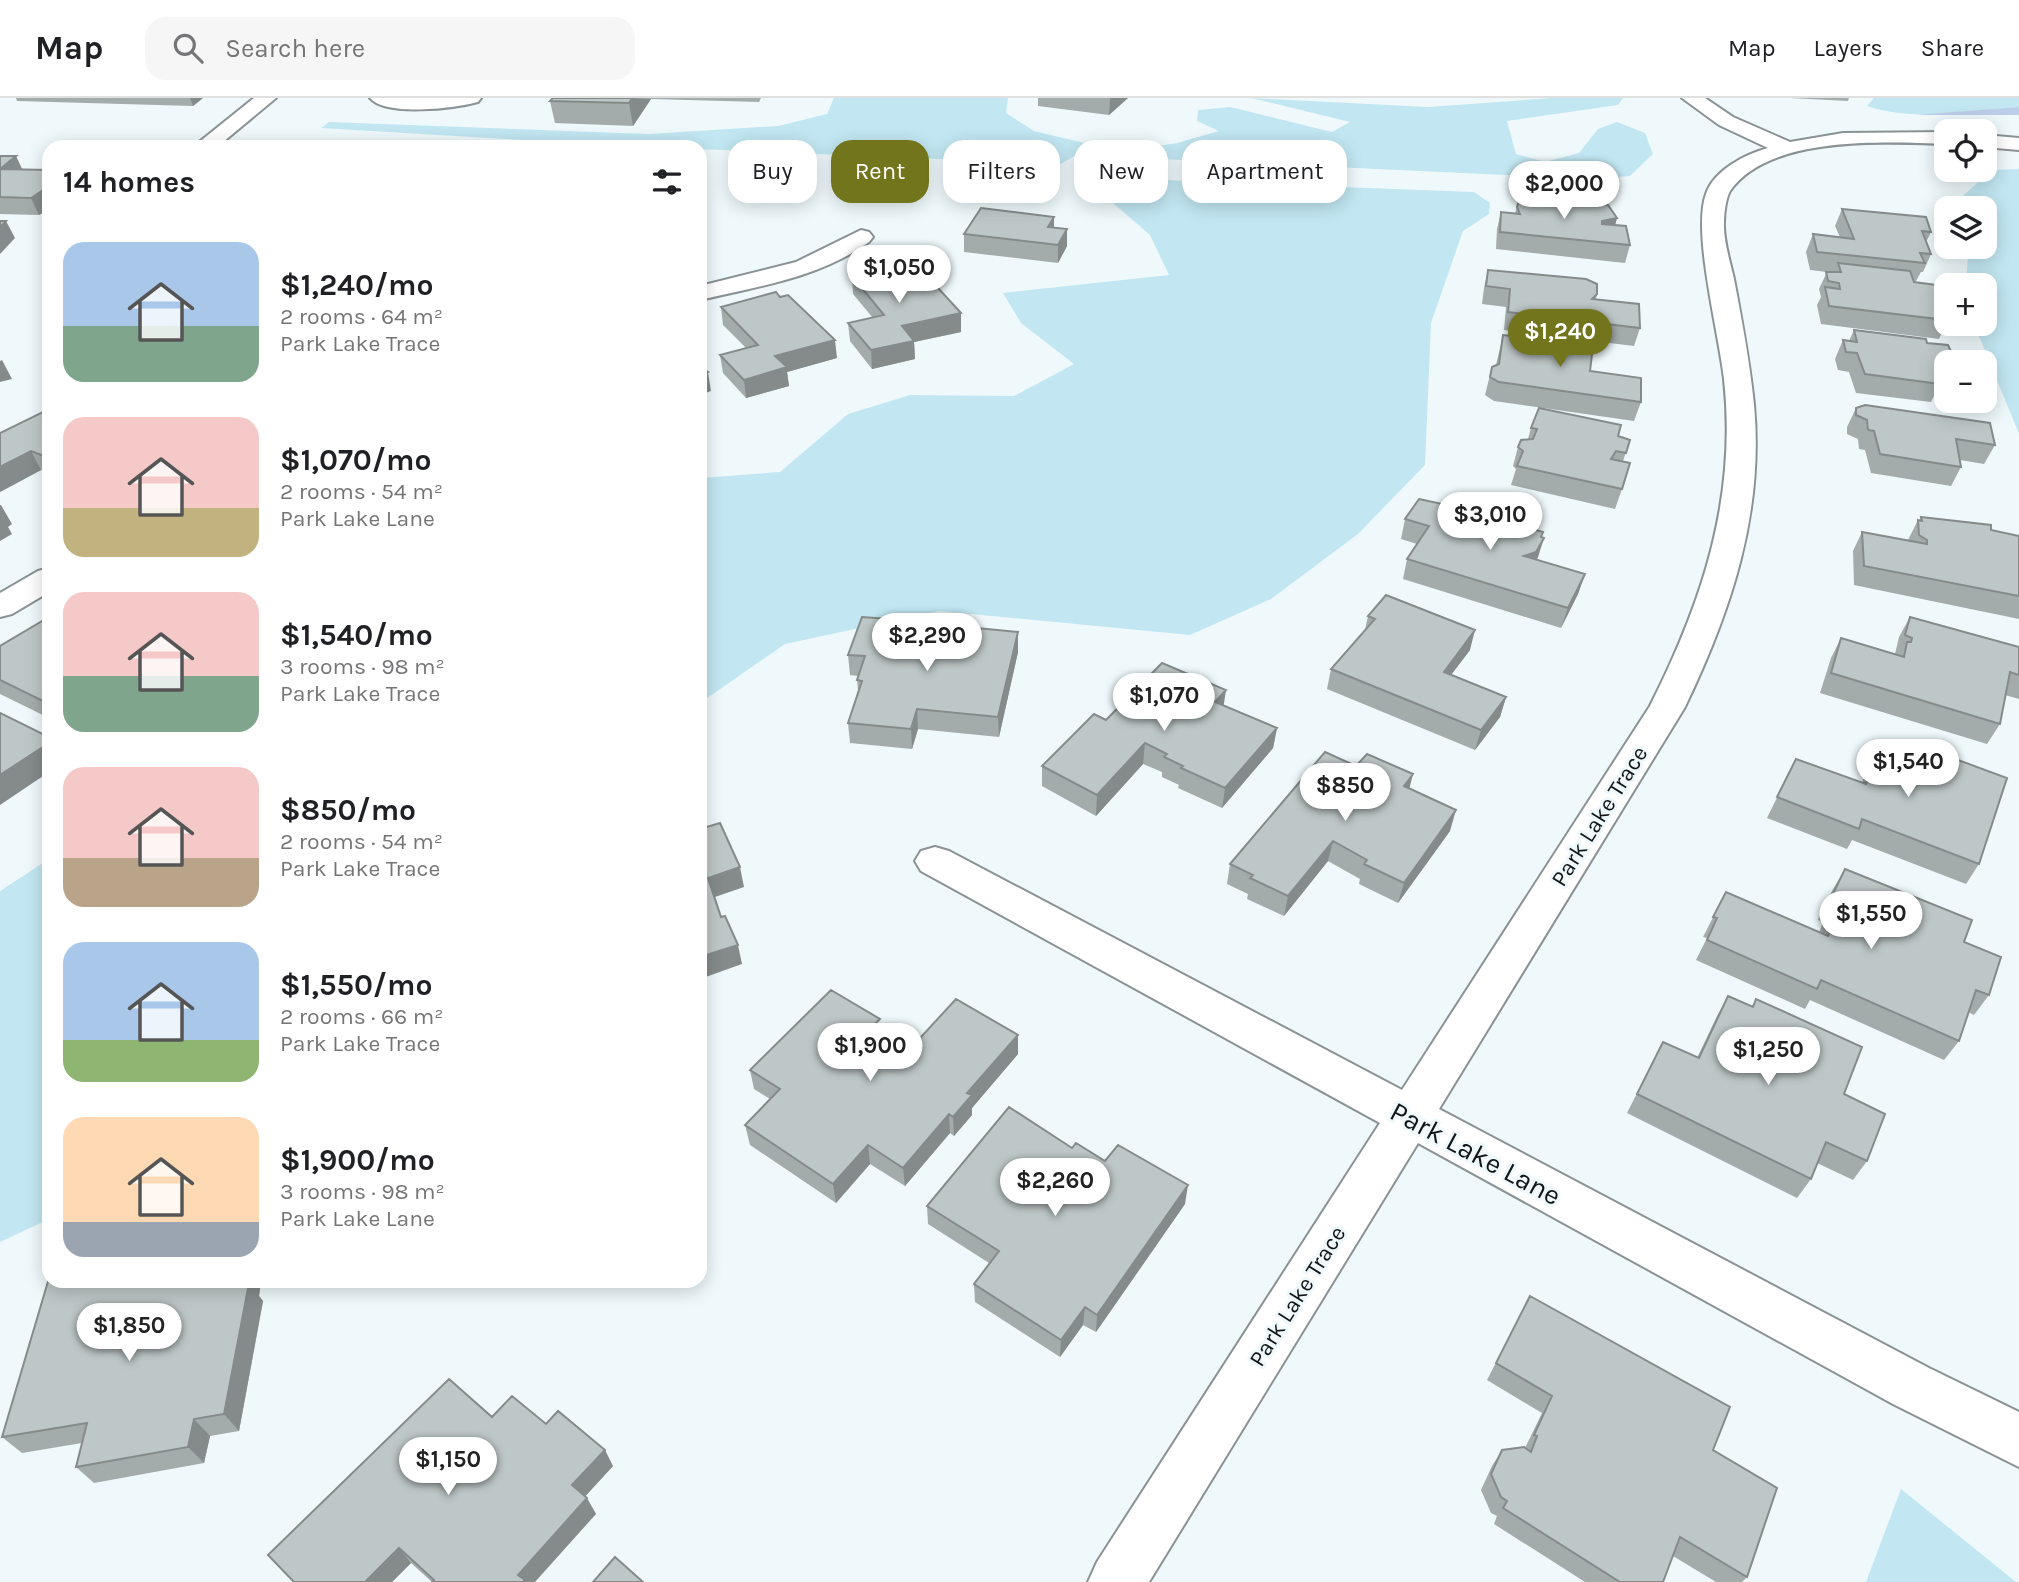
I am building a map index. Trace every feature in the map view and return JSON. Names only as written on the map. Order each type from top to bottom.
[{"type":"street","points":[[213,140],[267,98]]},
{"type":"street","points":[[1692,98],[1726,121],[1789,149]]},
{"type":"street","name":"Park Lake Trace","points":[[1117,1582],[1667,707],[1699,645],[1721,586],[1735,531],[1742,477],[1742,427],[1711,209],[1718,190],[1734,173],[1749,163],[1789,149],[1848,139],[1934,138]]},
{"type":"street","points":[[1997,142],[2019,144]]},
{"type":"street","points":[[707,291],[815,265],[843,252],[861,237]]},
{"type":"street","points":[[0,607],[42,582]]},
{"type":"street","name":"Park Lake Lane","points":[[935,862],[1911,1386],[2019,1440]]},
{"type":"lane","points":[[379,98],[384,102],[452,104],[472,98]]},
{"type":"shaded area","points":[[834,98],[1008,98],[1006,113],[1034,131],[1074,140],[1074,156],[1060,164],[1060,140],[943,140],[943,159],[929,159],[929,140],[831,140],[831,155],[817,154],[817,140],[728,140],[728,150],[707,149],[707,140],[522,140],[321,128],[329,122],[649,134],[778,126],[827,114]]},
{"type":"shaded area","points":[[1251,98],[1428,107],[1552,98],[1623,98],[1618,105],[1507,121],[1516,154],[1545,162],[1579,153],[1598,129],[1617,122],[1645,133],[1653,154],[1630,176],[1593,179],[1347,168],[1347,140],[1188,140],[1219,131],[1197,121],[1198,110],[1230,107],[1332,132],[1350,122]]},
{"type":"shaded area","points":[[1874,98],[2019,98],[2019,107],[1942,114],[1904,113],[1867,106]]},
{"type":"shaded area","points":[[2019,107],[2019,115],[1915,115]]},
{"type":"shaded area","points":[[1182,142],[1182,160],[1168,159],[1168,144]]},
{"type":"shaded area","points":[[2019,169],[2019,434],[1997,380],[1997,350],[1985,350],[1979,336],[1997,336],[1997,273],[1967,273],[1968,259],[1997,259],[1997,196],[1963,196],[1978,182],[1997,182],[1997,170]]},
{"type":"shaded area","points":[[1168,180],[1182,181],[1182,203],[1347,203],[1347,187],[1474,192],[1490,203],[1489,214],[1463,231],[1431,323],[1425,465],[1358,534],[1271,599],[1190,635],[939,611],[785,644],[707,698],[707,477],[780,472],[848,414],[910,395],[1014,396],[1074,364],[1021,323],[1003,293],[1169,275],[1150,235],[1113,203],[1168,203]]},
{"type":"shaded area","points":[[42,864],[42,1222],[0,1242],[0,891]]},
{"type":"shaded area","points":[[1901,1489],[2016,1582],[1866,1582]]},
{"type":"building","points":[[553,98],[632,98],[629,103],[550,101]]},
{"type":"building","points":[[0,156],[16,156],[0,169]]},
{"type":"building","points":[[0,169],[42,170],[42,191],[31,198],[0,197]]},
{"type":"building","points":[[1521,196],[1608,205],[1617,218],[1602,221],[1602,224],[1626,226],[1630,245],[1500,232],[1501,212],[1520,214],[1517,207]]},
{"type":"building","points":[[981,208],[1054,217],[1048,227],[1067,229],[1058,245],[964,234]]},
{"type":"building","points":[[1842,209],[1926,217],[1931,232],[1922,231],[1931,254],[1920,253],[1925,263],[1817,252],[1813,234],[1854,239]]},
{"type":"building","points":[[915,263],[961,313],[902,326],[914,341],[871,350],[848,323],[884,315],[852,276]]},
{"type":"building","points":[[1838,263],[1910,271],[1914,282],[1934,285],[1934,319],[1829,306],[1825,287],[1840,289],[1839,283],[1828,281],[1826,272],[1841,272]]},
{"type":"building","points":[[1488,270],[1586,279],[1597,284],[1597,294],[1592,299],[1639,304],[1640,328],[1508,312],[1510,289],[1486,286]]},
{"type":"building","points":[[776,292],[780,297],[788,295],[835,340],[775,356],[787,367],[744,380],[720,355],[758,345],[721,307]]},
{"type":"building","points":[[1854,330],[1926,339],[1927,343],[1948,345],[1950,350],[1934,350],[1934,383],[1865,374],[1857,353],[1846,352],[1843,340],[1857,342]]},
{"type":"building","points":[[1503,335],[1593,346],[1590,371],[1641,378],[1641,402],[1499,382],[1490,377],[1492,367],[1499,364]]},
{"type":"building","points":[[1865,405],[1990,423],[1995,445],[1956,439],[1961,467],[1880,454],[1874,431],[1868,430],[1867,420],[1856,415],[1856,408]]},
{"type":"building","points":[[1539,408],[1621,425],[1618,436],[1630,440],[1626,453],[1616,451],[1611,459],[1630,463],[1622,489],[1517,466],[1523,451],[1518,447],[1521,440],[1533,439],[1537,429],[1531,428]]},
{"type":"building","points":[[42,412],[42,455],[31,451],[0,467],[0,433]]},
{"type":"building","points":[[1419,499],[1451,506],[1453,503],[1535,526],[1532,529],[1543,532],[1541,537],[1544,538],[1536,552],[1524,556],[1585,574],[1568,608],[1407,559],[1429,526],[1405,519]]},
{"type":"building","points":[[1921,517],[1991,525],[1991,530],[2019,536],[2019,596],[1864,566],[1862,532],[1927,544],[1927,540],[1919,535],[1918,520],[1922,521]]},
{"type":"building","points":[[1386,595],[1475,630],[1444,672],[1506,697],[1481,730],[1331,669],[1375,619],[1368,616]]},
{"type":"building","points":[[862,617],[916,621],[911,636],[973,642],[977,628],[1018,632],[998,717],[917,709],[911,729],[848,723],[862,681],[857,680],[865,656],[848,655]]},
{"type":"building","points":[[1910,617],[2019,647],[2019,675],[2010,672],[2000,724],[1831,673],[1841,638],[1904,657],[1907,642],[1911,642],[1912,638],[1905,635]]},
{"type":"building","points":[[42,621],[42,701],[0,680],[0,646]]},
{"type":"building","points":[[1162,663],[1226,690],[1215,702],[1277,728],[1225,788],[1181,768],[1183,766],[1164,757],[1167,754],[1145,743],[1097,795],[1042,766],[1094,714],[1106,720]]},
{"type":"building","points":[[0,713],[42,734],[42,748],[0,775]]},
{"type":"building","points":[[1909,742],[2007,778],[1979,864],[1862,819],[1859,829],[1777,797],[1796,759],[1866,784],[1876,753],[1898,761]]},
{"type":"building","points":[[1325,752],[1356,766],[1367,754],[1413,774],[1404,786],[1456,810],[1404,883],[1364,864],[1367,860],[1333,841],[1288,896],[1250,878],[1253,875],[1230,864]]},
{"type":"building","points":[[720,823],[740,867],[708,878],[721,917],[725,916],[738,945],[707,955],[707,827]]},
{"type":"building","points":[[1845,869],[1972,920],[1964,942],[2001,957],[1989,995],[1976,990],[1959,1041],[1821,980],[1817,989],[1707,940],[1717,918],[1713,917],[1726,892],[1828,936],[1837,917],[1831,915],[1835,902],[1830,900]]},
{"type":"building","points":[[831,990],[880,1019],[876,1023],[894,1033],[890,1036],[910,1049],[956,999],[1018,1035],[967,1093],[972,1095],[953,1117],[949,1114],[903,1168],[868,1145],[833,1184],[745,1125],[780,1089],[750,1070]]},
{"type":"building","points":[[1728,996],[1753,1007],[1756,999],[1862,1047],[1844,1094],[1885,1114],[1867,1161],[1826,1142],[1811,1179],[1637,1094],[1663,1042],[1699,1058]]},
{"type":"building","points":[[1009,1107],[1072,1148],[1076,1143],[1105,1161],[1118,1145],[1188,1185],[1097,1315],[1085,1307],[1061,1340],[974,1284],[999,1251],[927,1206]]},
{"type":"building","points":[[46,1288],[248,1288],[224,1414],[194,1419],[188,1447],[76,1467],[87,1423],[2,1437]]},
{"type":"building","points":[[1530,1296],[1730,1407],[1713,1450],[1777,1488],[1747,1577],[1680,1537],[1663,1582],[1620,1582],[1503,1508],[1507,1501],[1501,1497],[1491,1474],[1502,1450],[1524,1447],[1531,1452],[1537,1436],[1534,1435],[1552,1396],[1496,1363]]},
{"type":"building","points":[[449,1379],[492,1417],[512,1396],[546,1424],[558,1411],[605,1450],[572,1485],[587,1498],[518,1575],[525,1580],[432,1582],[434,1580],[399,1548],[365,1582],[294,1582],[268,1555]]},
{"type":"building","points":[[615,1557],[643,1582],[593,1582]]}]
